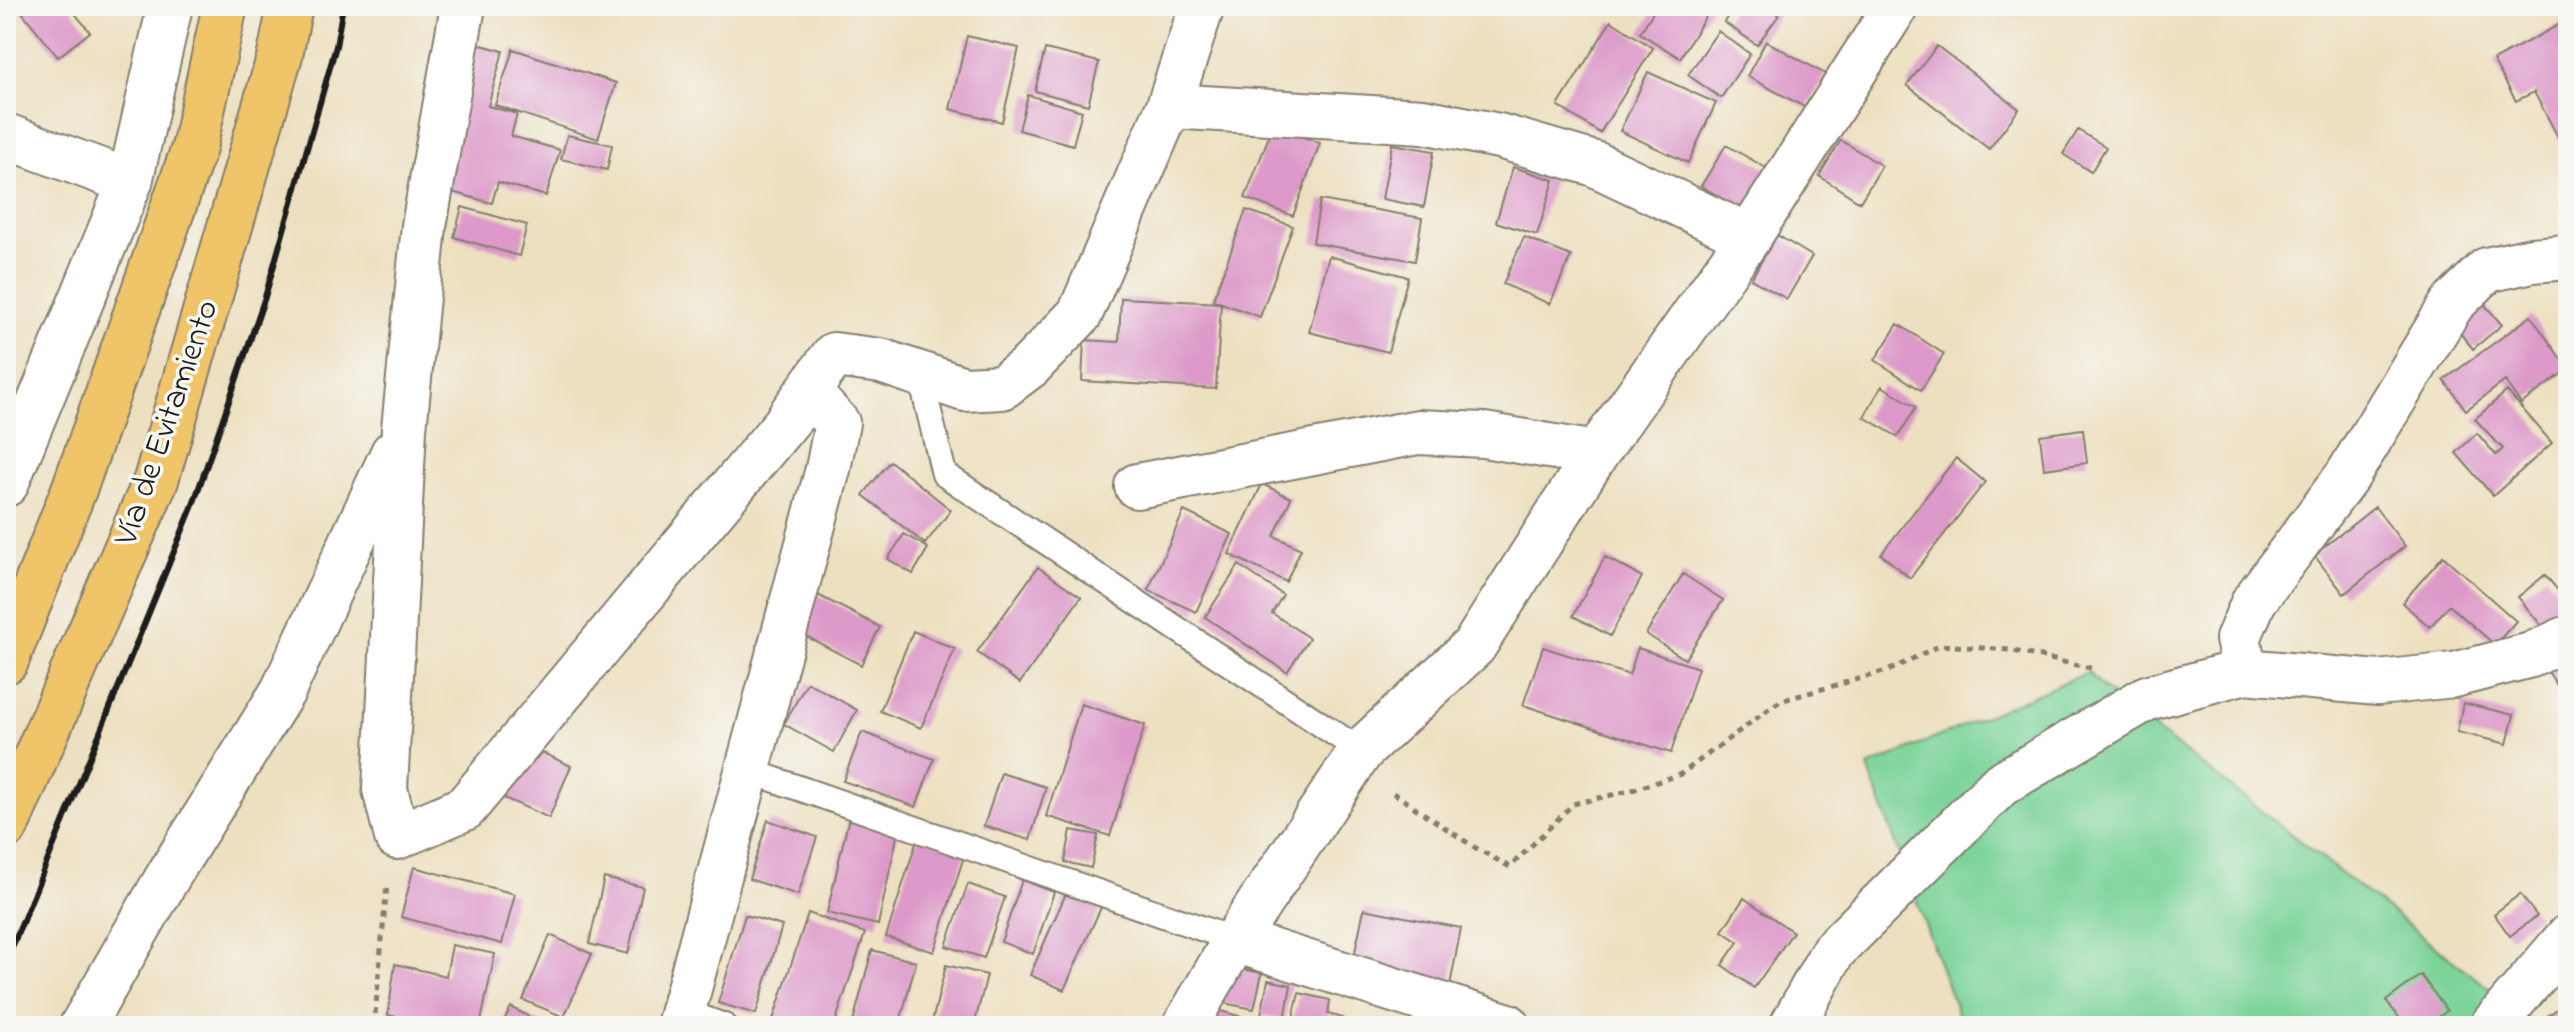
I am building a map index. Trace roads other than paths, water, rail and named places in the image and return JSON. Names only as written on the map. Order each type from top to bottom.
[{"type":"highway","name":"Vía de Evitamiento","points":[[6,661],[75,487],[194,148],[225,6]]},
{"type":"highway","name":"Vía de Evitamiento","points":[[6,826],[156,480],[280,55],[290,6]]},
{"type":"street","points":[[6,484],[130,182],[170,6]]},
{"type":"street","points":[[463,6],[424,226],[404,429],[385,789],[397,837],[465,808],[810,394],[837,423],[828,469],[681,1019]]},
{"type":"street","points":[[787,419],[834,355],[881,361],[964,389],[1002,387],[1030,366],[1080,314],[1169,106],[1202,6]]},
{"type":"street","points":[[1185,1026],[1235,940],[1361,751],[1474,646],[1596,454],[1749,237],[1896,6]]},
{"type":"street","points":[[1169,106],[1423,121],[1499,136],[1595,164],[1749,237]]},
{"type":"street","points":[[6,136],[130,182]]},
{"type":"street","points":[[2245,671],[2238,639],[2254,601],[2348,475],[2452,304],[2487,270],[2532,260],[2568,257]]},
{"type":"street","points":[[82,1026],[170,873],[283,691],[404,429]]},
{"type":"street","points":[[1137,486],[1418,432],[1484,435],[1596,454]]},
{"type":"street","points":[[1792,1026],[1833,951],[2001,784],[2147,698],[2245,671],[2378,683],[2454,675],[2531,655],[2568,638]]},
{"type":"street","points":[[2492,1026],[2568,937]]},
{"type":"street","points":[[1235,940],[1508,1026]]},
{"type":"lane","points":[[920,374],[944,474],[1361,751]]},
{"type":"lane","points":[[747,770],[1235,940]]},
{"type":"lane","points":[[681,1019],[724,1026]]},
{"type":"railway","points":[[6,962],[193,505],[265,297],[336,46],[343,6]]}]
